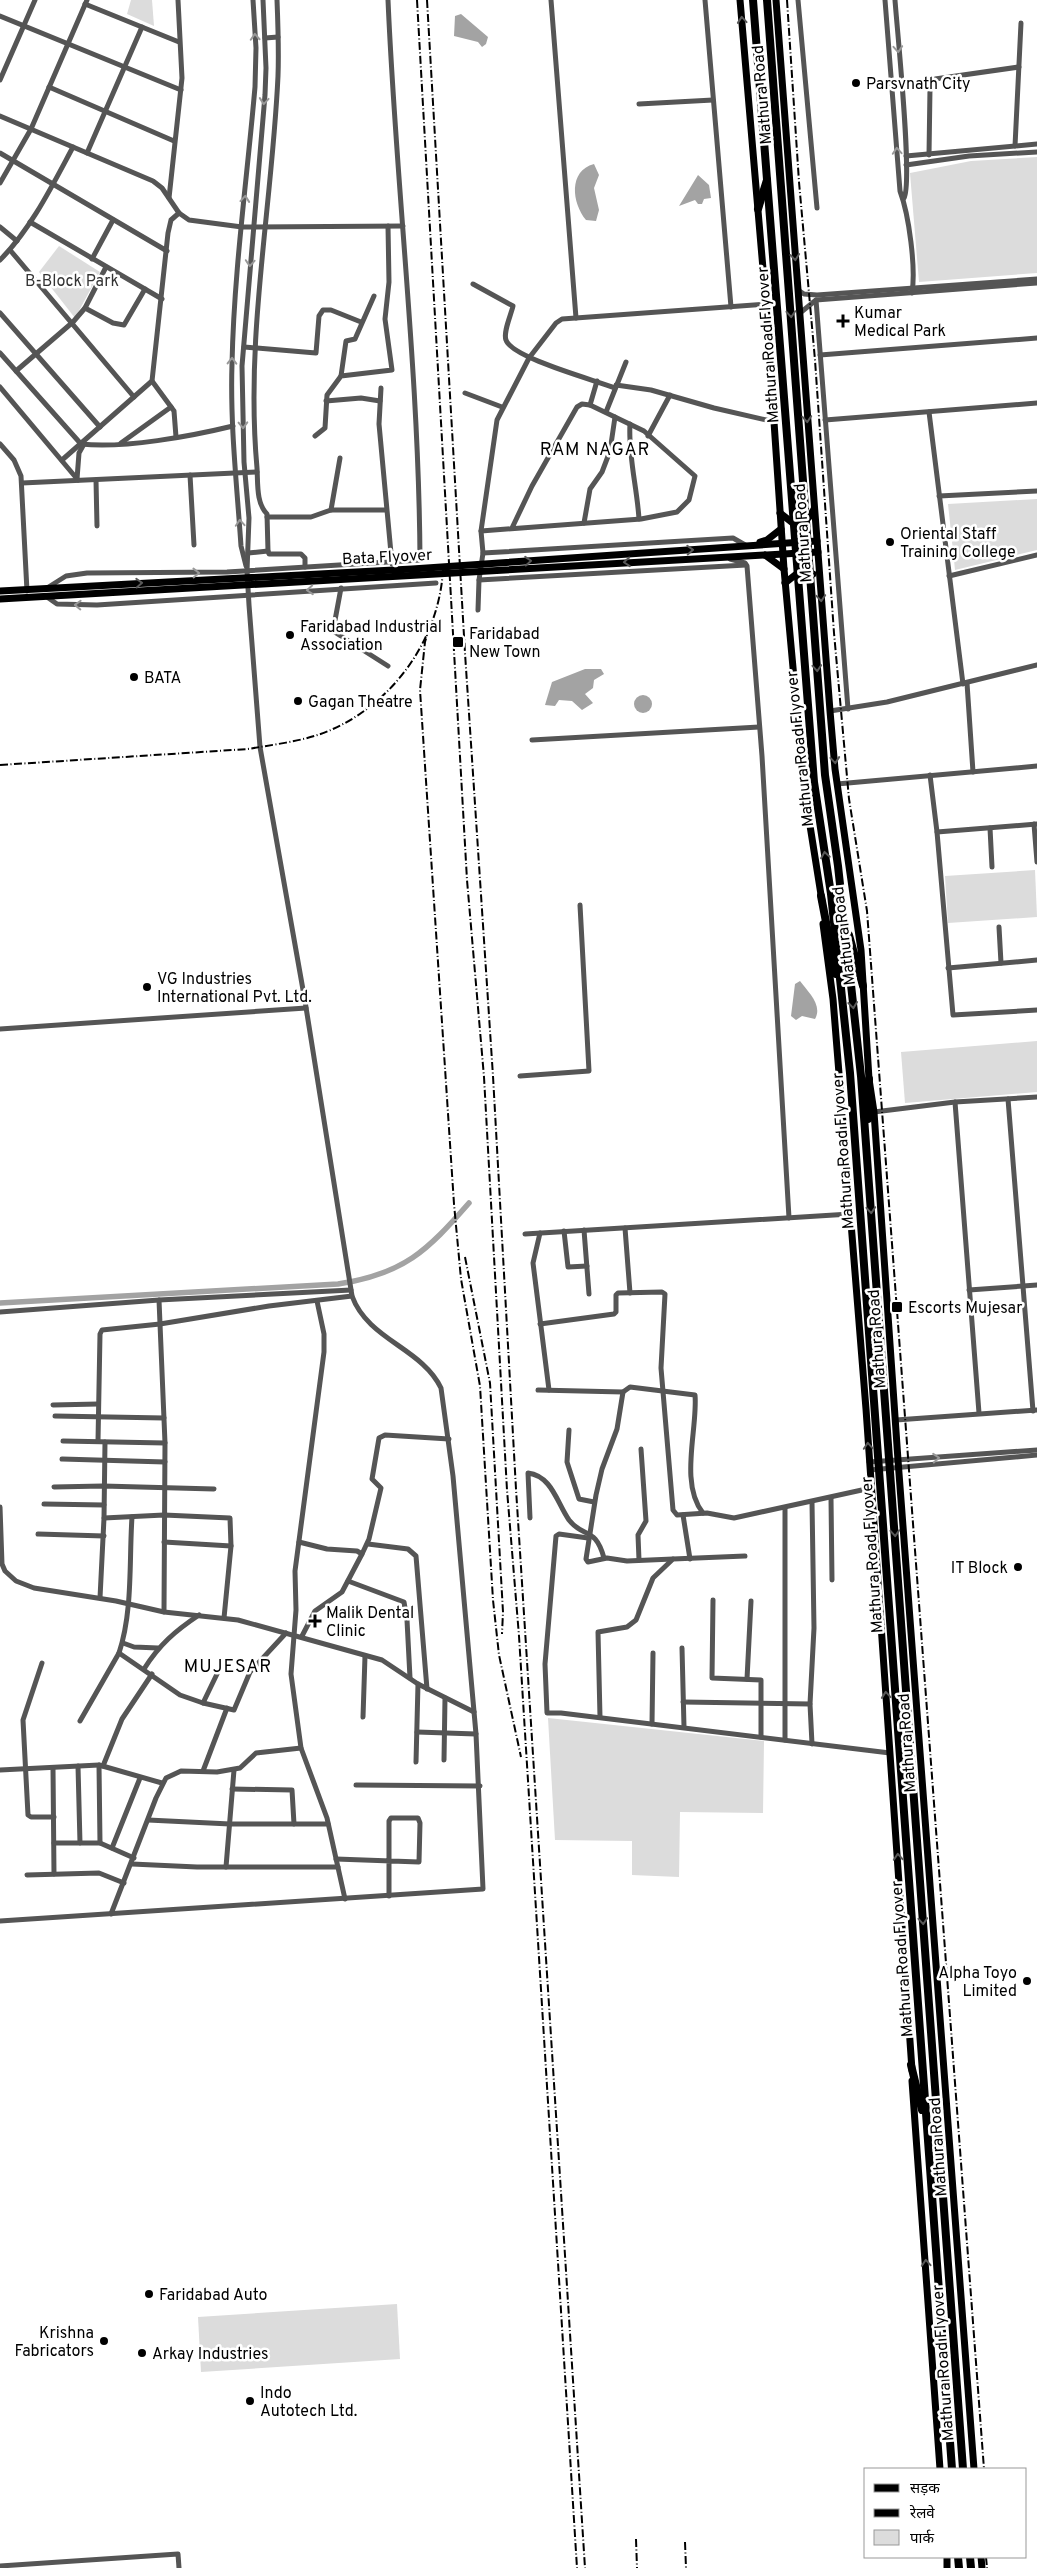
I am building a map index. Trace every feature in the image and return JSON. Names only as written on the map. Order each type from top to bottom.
[{"type":"highway","name":"Mathura Road","points":[[753,0],[768,176]]},
{"type":"highway","name":"Mathura Road","points":[[767,0],[782,189],[787,211]]},
{"type":"highway","points":[[758,208],[768,176]]},
{"type":"highway","name":"Mathura Road Flyover","points":[[768,176],[813,772],[842,990],[858,1176],[927,2126]]},
{"type":"highway","name":"Mathura Road Flyover","points":[[787,211],[825,776],[844,921]]},
{"type":"highway","points":[[821,896],[834,966],[842,990]]},
{"type":"highway","points":[[844,921],[859,966],[863,986]]},
{"type":"highway","name":"Mathura Road","points":[[844,921],[866,1148]]},
{"type":"highway","points":[[866,1148],[870,1079]]},
{"type":"highway","name":"Mathura Road Flyover","points":[[866,1148],[963,2468]]},
{"type":"highway","points":[[911,2065],[927,2126]]},
{"type":"highway","name":"Mathura Road","points":[[927,2126],[952,2468]]},
{"type":"main road","name":"Mathura Road","points":[[740,0],[775,422],[782,554],[804,788],[821,896],[826,955],[833,999],[870,1466],[940,2468]]},
{"type":"main road","name":"Mathura Road","points":[[776,0],[787,211],[798,290],[830,711],[837,784],[861,950],[874,1112],[898,1464],[974,2468]]},
{"type":"main road","points":[[780,513],[794,524],[802,523],[810,518],[814,509]]},
{"type":"main road","points":[[748,546],[767,540],[781,529]]},
{"type":"main road","name":"Bata Flyover","points":[[0,599],[47,597],[90,589],[721,552],[748,546],[817,541]]},
{"type":"main road","points":[[721,552],[765,555],[818,552]]},
{"type":"main road","name":"Bata Flyover","points":[[0,591],[46,588],[90,589],[710,557],[721,552]]},
{"type":"main road","points":[[765,555],[784,569]]},
{"type":"main road","points":[[785,583],[799,572],[814,574],[820,581]]},
{"type":"street","points":[[0,80],[35,0]]},
{"type":"street","points":[[169,198],[181,90],[178,0]]},
{"type":"street","points":[[247,571],[242,546],[233,426],[233,326],[255,87],[256,48],[253,0]]},
{"type":"street","points":[[0,1920],[482,1889],[480,1786],[476,1734],[449,1439],[441,1388],[436,1378],[426,1366],[371,1327],[356,1308],[351,1291],[306,1008],[260,747],[248,594],[249,518],[242,390],[252,227],[264,95],[265,38],[263,0]]},
{"type":"street","points":[[268,551],[267,517],[262,509],[257,472],[253,393],[255,348],[278,76],[277,0]]},
{"type":"street","points":[[46,588],[66,576],[87,572],[247,571],[420,560],[420,468],[388,0]]},
{"type":"street","points":[[551,0],[576,318]]},
{"type":"street","points":[[705,0],[731,307]]},
{"type":"street","points":[[798,0],[817,208]]},
{"type":"street","points":[[885,0],[899,186],[904,198],[909,231],[912,291]]},
{"type":"street","points":[[894,0],[906,156],[907,190],[904,198]]},
{"type":"street","points":[[0,183],[14,161],[30,129],[86,2],[180,42]]},
{"type":"street","points":[[0,16],[181,90]]},
{"type":"street","points":[[1015,146],[1021,23]]},
{"type":"street","points":[[87,153],[142,27]]},
{"type":"street","points":[[265,38],[278,37]]},
{"type":"street","points":[[929,155],[930,88],[935,79],[1019,67]]},
{"type":"street","points":[[49,87],[174,141]]},
{"type":"street","points":[[639,104],[713,100]]},
{"type":"street","points":[[0,116],[153,181],[169,198],[179,213],[189,220],[242,227],[403,226]]},
{"type":"street","points":[[906,156],[1037,144]]},
{"type":"street","points":[[0,260],[10,250],[30,222],[53,185],[73,147]]},
{"type":"street","points":[[906,165],[969,156],[1037,152]]},
{"type":"street","points":[[0,153],[167,251]]},
{"type":"street","points":[[62,460],[152,380],[169,224],[179,213]]},
{"type":"street","points":[[92,259],[113,220]]},
{"type":"street","points":[[30,222],[162,299]]},
{"type":"street","points":[[340,376],[392,370],[385,319],[389,282],[388,226]]},
{"type":"street","points":[[0,227],[17,241]]},
{"type":"street","points":[[10,250],[73,322],[134,397]]},
{"type":"street","points":[[16,371],[73,322],[85,308],[106,267]]},
{"type":"street","points":[[799,314],[816,300],[1037,279]]},
{"type":"street","points":[[798,290],[804,294],[817,296],[1037,283]]},
{"type":"street","points":[[473,284],[513,306],[505,339],[508,344],[528,358],[616,386],[670,395],[714,408],[775,422]]},
{"type":"street","points":[[85,308],[113,323],[124,325],[145,289]]},
{"type":"street","points":[[315,436],[326,428],[326,401],[330,389],[340,376],[346,341],[355,338],[374,296]]},
{"type":"street","points":[[816,300],[848,709]]},
{"type":"street","points":[[478,610],[479,580],[483,553],[481,531],[495,448],[496,428],[502,407],[528,358],[556,323],[562,319],[766,304]]},
{"type":"street","points":[[244,347],[316,353],[319,316],[323,310],[331,310],[361,322]]},
{"type":"street","points":[[0,313],[100,427]]},
{"type":"street","points":[[820,355],[1037,338]]},
{"type":"street","points":[[0,353],[82,444],[120,444],[176,437],[233,426]]},
{"type":"street","points":[[606,412],[626,362]]},
{"type":"street","points":[[152,380],[174,411],[176,437]]},
{"type":"street","points":[[590,404],[597,381]]},
{"type":"street","points":[[0,386],[78,480]]},
{"type":"street","points":[[381,388],[379,424],[394,584]]},
{"type":"street","points":[[465,394],[502,407]]},
{"type":"street","points":[[648,436],[670,395]]},
{"type":"street","points":[[326,401],[361,398],[380,401]]},
{"type":"street","points":[[826,420],[1037,403]]},
{"type":"street","points":[[481,531],[639,519],[682,509],[691,495],[695,479],[693,474],[648,436],[630,424],[590,404],[582,404],[577,407],[528,493],[512,528]]},
{"type":"street","points":[[120,444],[171,406]]},
{"type":"street","points":[[929,412],[949,576],[965,684],[973,772]]},
{"type":"street","points":[[584,523],[590,489],[602,472],[610,451],[615,417]]},
{"type":"street","points":[[630,424],[629,442],[637,490],[639,519]]},
{"type":"street","points":[[0,444],[19,469],[22,483],[27,598]]},
{"type":"street","points":[[78,480],[79,452],[82,444]]},
{"type":"street","points":[[331,510],[340,458]]},
{"type":"street","points":[[22,483],[257,472]]},
{"type":"street","points":[[190,475],[194,545]]},
{"type":"street","points":[[96,480],[97,526]]},
{"type":"street","points":[[939,496],[1037,491]]},
{"type":"street","points":[[267,517],[311,517],[331,510],[386,510]]},
{"type":"street","points":[[483,553],[733,538],[748,546]]},
{"type":"street","points":[[248,553],[268,551],[269,554],[302,554],[305,558],[306,567]]},
{"type":"street","points":[[721,552],[746,565]]},
{"type":"street","points":[[949,576],[1037,555]]},
{"type":"street","points":[[479,580],[746,565]]},
{"type":"street","points":[[746,565],[759,727],[789,1218]]},
{"type":"street","points":[[47,597],[57,604],[78,606],[394,584],[436,583]]},
{"type":"street","points":[[341,588],[333,631],[388,666]]},
{"type":"street","points":[[830,711],[848,709],[965,684],[1037,665]]},
{"type":"street","points":[[532,740],[759,727]]},
{"type":"street","points":[[837,784],[1037,766]]},
{"type":"street","points":[[930,775],[937,832],[953,1015],[1037,1010]]},
{"type":"street","points":[[937,832],[1035,824],[1037,862]]},
{"type":"street","points":[[990,828],[992,867]]},
{"type":"street","points":[[520,1076],[589,1071],[580,904]]},
{"type":"street","points":[[999,927],[1001,963]]},
{"type":"street","points":[[948,968],[1037,960]]},
{"type":"street","points":[[0,1029],[306,1008]]},
{"type":"street","points":[[874,1112],[955,1102],[1037,1097]]},
{"type":"street","points":[[896,1420],[1035,1410],[1008,1099]]},
{"type":"street","points":[[955,1102],[979,1413]]},
{"type":"street","points":[[524,1234],[850,1214]]},
{"type":"street","points":[[625,1228],[630,1293]]},
{"type":"street","points":[[584,1230],[588,1294]]},
{"type":"street","points":[[564,1231],[568,1267],[587,1266]]},
{"type":"street","points":[[540,1233],[533,1260],[549,1390]]},
{"type":"street","points":[[969,1290],[1037,1285]]},
{"type":"street","points":[[0,1312],[159,1300],[351,1291]]},
{"type":"street","points":[[100,1598],[104,1536],[104,1461],[98,1416],[100,1332],[108,1329],[160,1324],[269,1306],[317,1301],[351,1291]]},
{"type":"street","points":[[540,1324],[614,1314],[616,1294],[662,1292],[665,1294],[661,1368],[664,1390],[664,1424],[673,1510],[677,1514],[703,1513],[734,1518],[871,1488]]},
{"type":"street","points":[[159,1300],[165,1443],[164,1612]]},
{"type":"street","points":[[317,1301],[324,1334],[324,1352],[296,1571],[291,1674],[301,1748],[328,1824],[344,1899]]},
{"type":"street","points":[[538,1390],[623,1392],[630,1387],[696,1394],[691,1461],[695,1500],[703,1513]]},
{"type":"street","points":[[623,1392],[617,1428],[602,1469],[594,1502],[588,1535],[587,1561],[604,1558],[640,1560],[745,1556]]},
{"type":"street","points":[[53,1405],[98,1404]]},
{"type":"street","points":[[55,1416],[164,1418]]},
{"type":"street","points":[[569,1430],[567,1456],[569,1470],[579,1499],[594,1502]]},
{"type":"street","points":[[302,1636],[315,1611],[341,1594],[368,1544],[381,1488],[372,1480],[379,1438],[385,1434],[449,1439]]},
{"type":"street","points":[[62,1441],[165,1443]]},
{"type":"street","points":[[640,1560],[638,1535],[646,1521],[641,1449]]},
{"type":"street","points":[[898,1464],[1037,1450]]},
{"type":"street","points":[[870,1466],[1037,1455]]},
{"type":"street","points":[[62,1459],[165,1462]]},
{"type":"street","points":[[530,1518],[528,1472],[537,1474],[545,1480],[569,1520],[599,1543],[604,1558]]},
{"type":"street","points":[[54,1487],[103,1486],[214,1489]]},
{"type":"street","points":[[831,1498],[832,1580]]},
{"type":"street","points":[[812,1502],[814,1628],[810,1704],[812,1744]]},
{"type":"street","points":[[44,1504],[104,1505]]},
{"type":"street","points":[[0,1507],[2,1564],[5,1571],[16,1581],[41,1589],[100,1598],[164,1612],[224,1618],[302,1636],[386,1662],[418,1684],[474,1712]]},
{"type":"street","points":[[785,1508],[785,1740]]},
{"type":"street","points":[[104,1518],[164,1515],[229,1517],[231,1546],[224,1618]]},
{"type":"street","points":[[684,1515],[690,1559]]},
{"type":"street","points":[[80,1721],[123,1643],[132,1518]]},
{"type":"street","points":[[38,1534],[104,1536]]},
{"type":"street","points":[[588,1535],[559,1534],[556,1536],[545,1664],[547,1713],[561,1712],[890,1753]]},
{"type":"street","points":[[164,1542],[231,1546]]},
{"type":"street","points":[[299,1542],[327,1549],[357,1551],[362,1554]]},
{"type":"street","points":[[368,1544],[408,1549],[416,1556],[427,1689]]},
{"type":"street","points":[[600,1717],[597,1633],[627,1627],[636,1620],[653,1578],[673,1559]]},
{"type":"street","points":[[348,1581],[404,1602],[407,1620],[410,1678]]},
{"type":"street","points":[[713,1600],[712,1679],[761,1680],[761,1737]]},
{"type":"street","points":[[747,1679],[751,1601]]},
{"type":"street","points":[[144,1669],[158,1648],[175,1631],[199,1615]]},
{"type":"street","points":[[119,1653],[180,1694],[203,1703],[236,1709],[250,1672],[286,1633]]},
{"type":"street","points":[[123,1643],[134,1647],[158,1648]]},
{"type":"street","points":[[682,1648],[684,1728]]},
{"type":"street","points":[[652,1724],[653,1653]]},
{"type":"street","points":[[363,1718],[366,1656]]},
{"type":"street","points":[[42,1662],[23,1720],[28,1815],[31,1817],[54,1817]]},
{"type":"street","points":[[100,1843],[101,1765],[122,1719],[152,1674]]},
{"type":"street","points":[[203,1703],[217,1674]]},
{"type":"street","points":[[416,1762],[418,1684]]},
{"type":"street","points":[[444,1760],[445,1698]]},
{"type":"street","points":[[683,1702],[810,1704]]},
{"type":"street","points":[[203,1771],[227,1708]]},
{"type":"street","points":[[417,1732],[476,1734]]},
{"type":"street","points":[[111,1914],[162,1783],[176,1772],[234,1770],[242,1767],[256,1753],[301,1748]]},
{"type":"street","points":[[0,1770],[101,1765],[162,1783]]},
{"type":"street","points":[[78,1766],[80,1843]]},
{"type":"street","points":[[53,1768],[54,1874]]},
{"type":"street","points":[[226,1867],[234,1770]]},
{"type":"street","points":[[112,1848],[140,1778]]},
{"type":"street","points":[[356,1785],[480,1786]]},
{"type":"street","points":[[232,1789],[292,1790],[294,1824]]},
{"type":"street","points":[[336,1859],[388,1861],[419,1862],[420,1823],[418,1818],[389,1819],[388,1861],[389,1896]]},
{"type":"street","points":[[148,1820],[230,1824],[328,1824]]},
{"type":"street","points":[[54,1843],[100,1843],[133,1861],[226,1867],[338,1867]]},
{"type":"street","points":[[27,1875],[99,1873],[124,1883]]},
{"type":"street","points":[[0,2566],[178,2554],[179,2568]]},
{"type":"green space","points":[[131,0],[152,0],[154,26],[127,14]]},
{"type":"green space","points":[[1037,157],[1037,273],[919,282],[910,173],[971,161]]},
{"type":"green space","name":"B-Block Park","points":[[59,246],[100,272],[75,318],[39,272]]},
{"type":"green space","points":[[1037,499],[1037,550],[955,570],[948,504]]},
{"type":"green space","points":[[1035,870],[1037,917],[948,923],[945,876]]},
{"type":"green space","points":[[1037,1041],[1037,1092],[905,1103],[901,1052]]},
{"type":"green space","points":[[548,1718],[764,1741],[763,1813],[680,1812],[679,1877],[632,1875],[632,1841],[555,1840]]},
{"type":"green space","points":[[397,2304],[400,2359],[201,2372],[198,2317]]},
{"type":"shaded area","points":[[461,14],[488,37],[486,44],[482,47],[478,42],[454,36],[455,16]]},
{"type":"shaded area","points":[[594,164],[599,175],[594,188],[599,210],[596,221],[586,220],[581,213],[575,188],[576,180],[580,173]]},
{"type":"shaded area","points":[[698,175],[709,185],[711,198],[704,199],[702,204],[698,204],[695,200],[679,206]]},
{"type":"shaded area","points":[[585,669],[601,669],[604,674],[594,680],[593,688],[585,694],[593,703],[582,710],[572,701],[559,700],[555,706],[545,705],[552,682]]},
{"type":"shaded area","points":[[639,695],[647,695],[652,700],[650,711],[639,713],[634,708],[634,700]]},
{"type":"shaded area","points":[[800,981],[816,1004],[817,1014],[815,1019],[802,1016],[796,1020],[791,1016],[795,984]]},
{"type":"waterway","points":[[0,1303],[338,1284],[361,1280],[397,1267],[412,1258],[440,1234],[469,1203]]},
{"type":"railway","points":[[417,0],[467,880],[484,1077],[507,1490],[519,1636],[577,2568]]},
{"type":"railway","points":[[427,0],[465,653],[493,1076],[516,1489],[585,2568]]},
{"type":"railway","points":[[787,0],[799,182],[815,360],[834,633],[849,799],[867,911],[984,2468]]},
{"type":"railway","points":[[0,765],[248,749],[302,739],[333,729],[355,717],[376,702],[410,664],[423,643],[433,620],[440,595],[443,570]]},
{"type":"railway","points":[[430,625],[425,642],[420,690],[454,1204],[461,1279],[480,1386],[493,1600],[499,1655],[521,1757]]},
{"type":"railway","points":[[465,1257],[490,1383],[503,1612],[502,1634]]},
{"type":"railway","points":[[636,2539],[637,2568]]},
{"type":"railway","points":[[685,2542],[686,2568]]},
{"type":"railway","points":[[986,2558],[987,2568]]},
{"type":"place","name":"Parsvnath City","points":[[856,83]]},
{"type":"place","name":"Kumar Medical Park","points":[[843,321]]},
{"type":"place","name":"Oriental Staff Training College","points":[[890,542]]},
{"type":"place","name":"Faridabad Industrial Association","points":[[290,635]]},
{"type":"place","name":"Faridabad New Town","points":[[458,642]]},
{"type":"place","name":"BATA","points":[[134,677]]},
{"type":"place","name":"Gagan Theatre","points":[[298,701]]},
{"type":"place","name":"VG Industries International Pvt. Ltd.","points":[[147,987]]},
{"type":"place","name":"Escorts Mujesar","points":[[897,1307]]},
{"type":"place","name":"IT Block","points":[[1018,1567]]},
{"type":"place","name":"Malik Dental Clinic","points":[[315,1621]]},
{"type":"place","name":"Alpha Toyo Limited","points":[[1027,1981]]},
{"type":"place","name":"Faridabad Auto","points":[[149,2294]]},
{"type":"place","name":"Krishna Fabricators","points":[[104,2341]]},
{"type":"place","name":"Arkay Industries","points":[[142,2353]]},
{"type":"place","name":"Indo Autotech Ltd.","points":[[250,2401]]},
{"type":"district","name":"RAM NAGAR","points":[[595,449]]},
{"type":"district","name":"MUJESAR","points":[[228,1666]]}]
